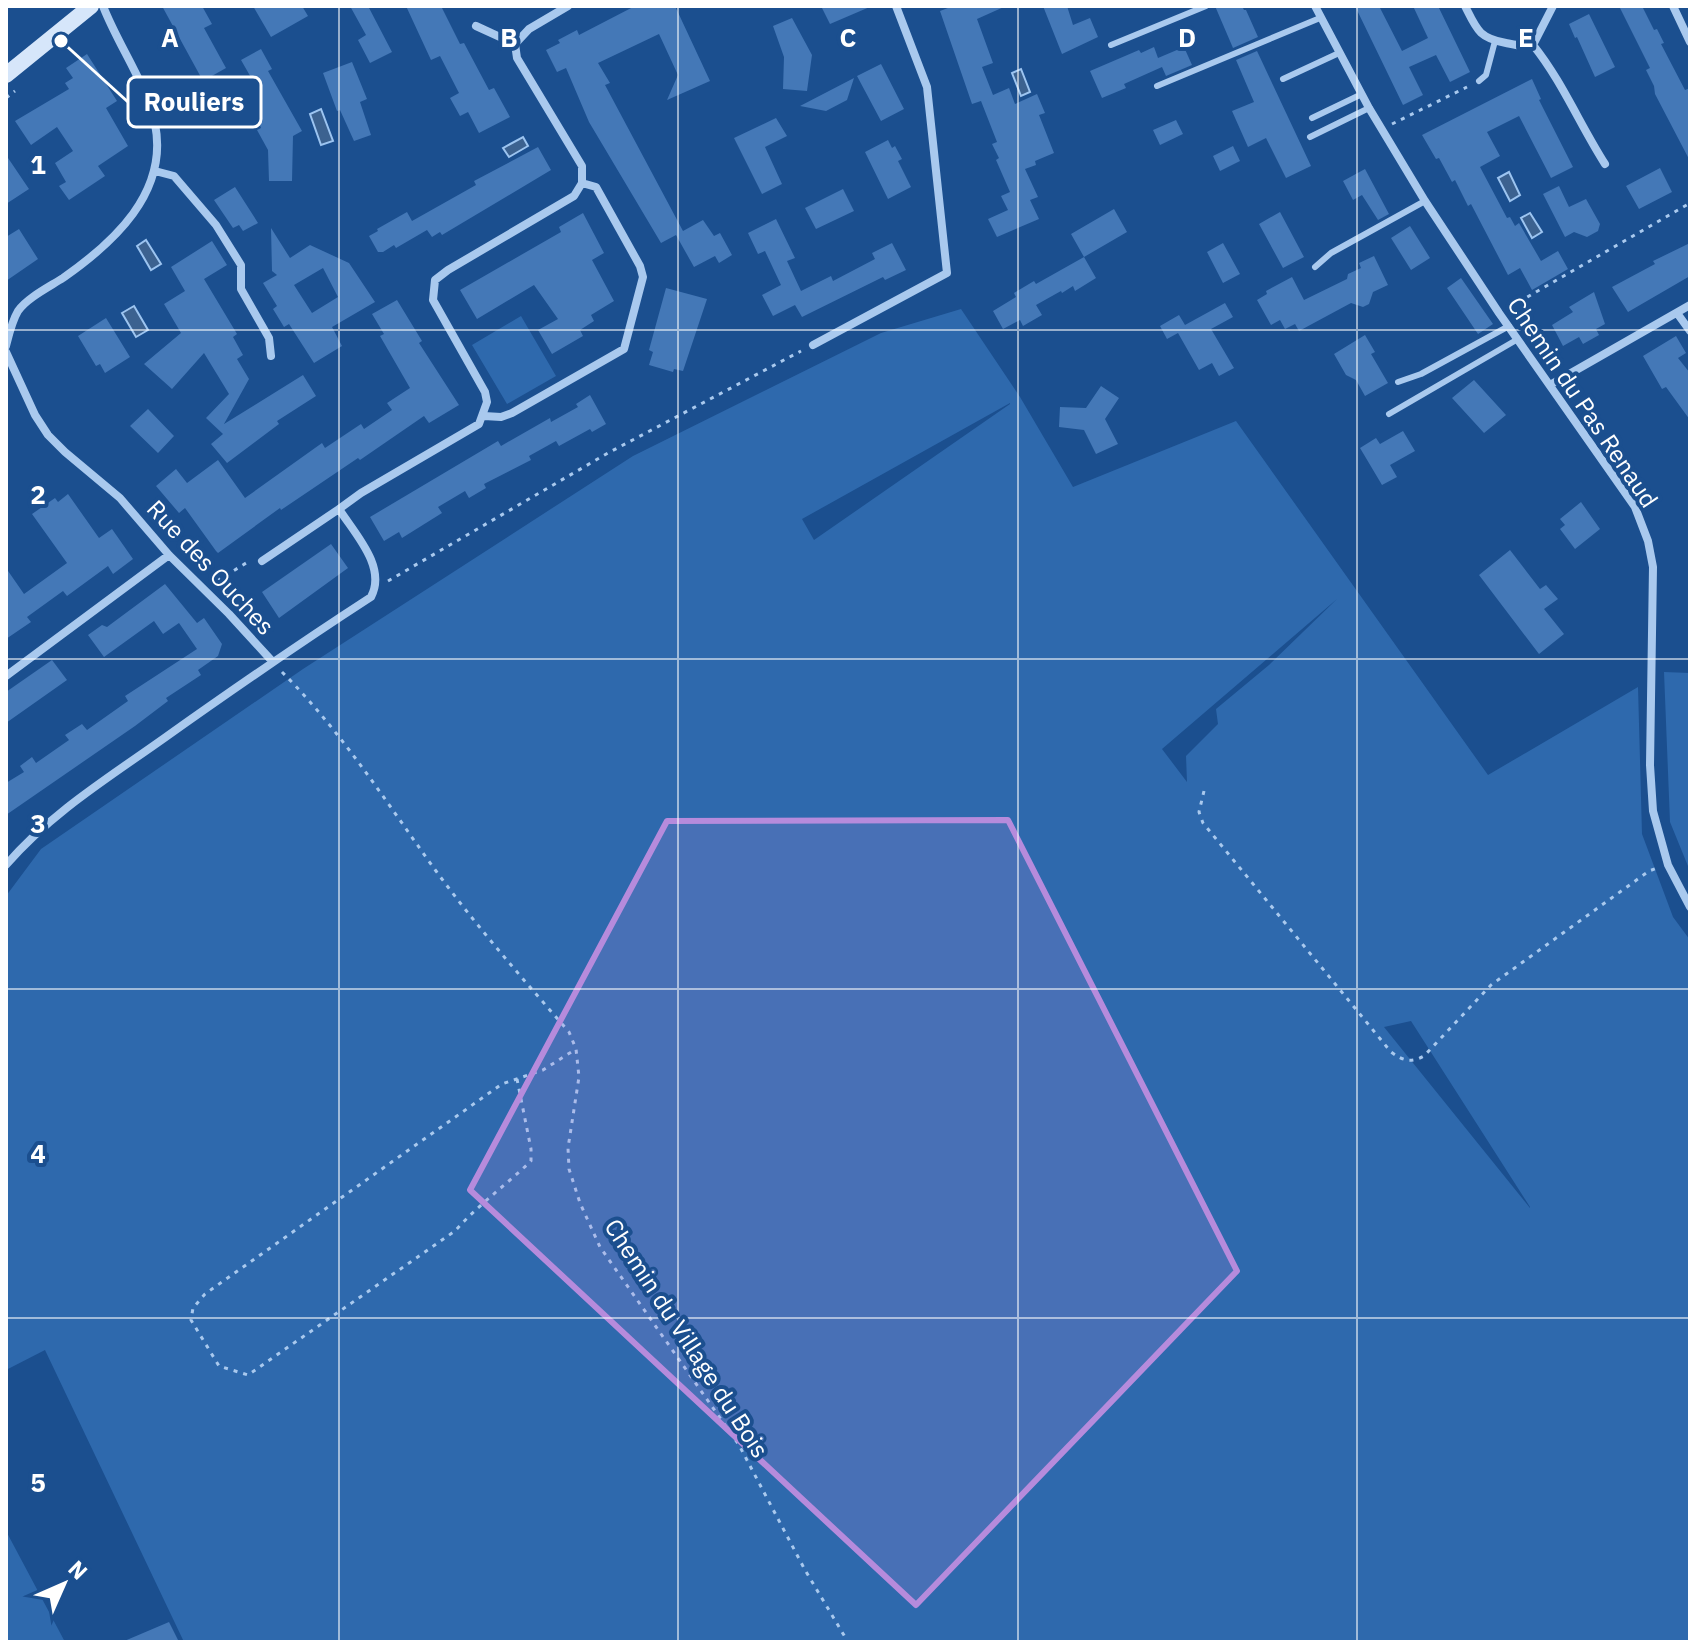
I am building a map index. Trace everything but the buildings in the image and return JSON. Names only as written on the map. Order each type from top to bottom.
[{"type":"main road","points":[[6,75],[91,6]]},
{"type":"street","points":[[6,316],[88,261],[112,240],[145,195],[155,171],[158,150],[150,108],[103,6]]},
{"type":"street","points":[[515,44],[529,29],[568,6]]},
{"type":"street","points":[[813,345],[947,273],[927,87],[896,6]]},
{"type":"street","name":"Chemin du Pas Renaud","points":[[1315,6],[1369,108],[1425,201],[1635,507],[1648,541],[1653,567],[1650,765],[1653,811],[1668,865],[1690,907]]},
{"type":"street","points":[[1465,6],[1476,29],[1483,36],[1526,47],[1533,45],[1553,6]]},
{"type":"street","points":[[1673,6],[1690,42]]},
{"type":"street","points":[[476,26],[515,44]]},
{"type":"street","points":[[262,561],[361,493],[479,424],[484,416],[487,402],[485,392],[433,300],[435,280],[574,196],[582,183],[582,166],[517,58],[515,44]]},
{"type":"street","points":[[1533,45],[1546,60],[1605,164]]},
{"type":"street","points":[[155,171],[174,176],[216,225],[241,265],[241,289],[269,338],[271,356]]},
{"type":"street","points":[[484,416],[501,417],[512,413],[624,349],[643,277],[640,266],[596,187],[582,183]]},
{"type":"street","points":[[1550,385],[1690,305]]},
{"type":"street","points":[[6,346],[19,309]]},
{"type":"street","points":[[1677,313],[1690,331]]},
{"type":"street","name":"Rue des Ouches","points":[[6,352],[35,415],[48,435],[120,498],[169,555],[272,661],[60,811],[6,865]]},
{"type":"street","points":[[272,661],[371,597],[375,589],[375,567],[339,509]]},
{"type":"street","points":[[6,676],[169,555]]},
{"type":"lane","points":[[1111,45],[1206,6]]},
{"type":"lane","points":[[1157,86],[1320,18]]},
{"type":"lane","points":[[1479,81],[1486,75],[1495,41]]},
{"type":"lane","points":[[1283,79],[1339,53]]},
{"type":"lane","points":[[1312,118],[1362,94]]},
{"type":"lane","points":[[1310,137],[1369,108]]},
{"type":"lane","points":[[1315,267],[1331,253],[1425,201]]},
{"type":"lane","points":[[1398,382],[1421,374],[1509,326]]},
{"type":"lane","points":[[1389,414],[1518,339]]},
{"type":"path","points":[[1381,129],[1479,81]]},
{"type":"path","points":[[1499,313],[1690,203]]},
{"type":"path","points":[[375,589],[608,453],[813,345]]},
{"type":"path","points":[[204,590],[249,559],[262,561]]},
{"type":"path","points":[[272,661],[317,707],[353,752],[453,893],[569,1032],[576,1049],[543,1070],[502,1084],[205,1294],[193,1308],[191,1320],[219,1366],[248,1375],[455,1231],[472,1211],[517,1175],[531,1161],[517,1079]]},
{"type":"path","points":[[1204,791],[1199,812],[1203,823],[1391,1052],[1406,1060],[1415,1061],[1424,1056],[1491,985],[1649,871],[1668,865]]},
{"type":"path","name":"Chemin du Village du Bois","points":[[576,1049],[579,1077],[568,1148],[569,1169],[600,1247],[739,1445],[805,1570],[848,1642]]},
{"type":"highlighted area","points":[[1008,820],[1237,1271],[916,1605],[470,1190],[667,821]]},
{"type":"shaded area","points":[[1021,69],[1030,92],[1021,96],[1012,73]]},
{"type":"shaded area","points":[[321,109],[333,141],[321,145],[310,114]]},
{"type":"shaded area","points":[[523,137],[528,146],[509,157],[503,148]]},
{"type":"shaded area","points":[[1509,172],[1520,195],[1510,201],[1498,178]]},
{"type":"shaded area","points":[[1530,213],[1542,232],[1532,238],[1521,218]]},
{"type":"shaded area","points":[[146,240],[161,264],[151,270],[137,246]]},
{"type":"shaded area","points":[[134,306],[148,330],[136,337],[122,313]]},
{"type":"shaded area","points":[[961,309],[1020,397],[1073,487],[1236,421],[1488,775],[1638,687],[1642,834],[1673,917],[1690,940],[1690,1642],[184,1642],[45,1350],[6,1370],[6,896],[41,849],[303,669],[633,456],[881,333]],"holes":[[[1010,404],[814,540],[802,519]],[[1337,599],[1269,665],[1216,709],[1218,724],[1186,756],[1187,782],[1162,749]],[[1411,1021],[1530,1208],[1384,1027]]]},
{"type":"shaded area","points":[[521,316],[556,376],[507,404],[472,345]]},
{"type":"shaded area","points":[[1664,672],[1690,673],[1690,871],[1670,822]]},
{"type":"shaded area","points":[[6,1531],[65,1642],[6,1642]]},
{"type":"place","name":"Rouliers","points":[[61,41]]}]
